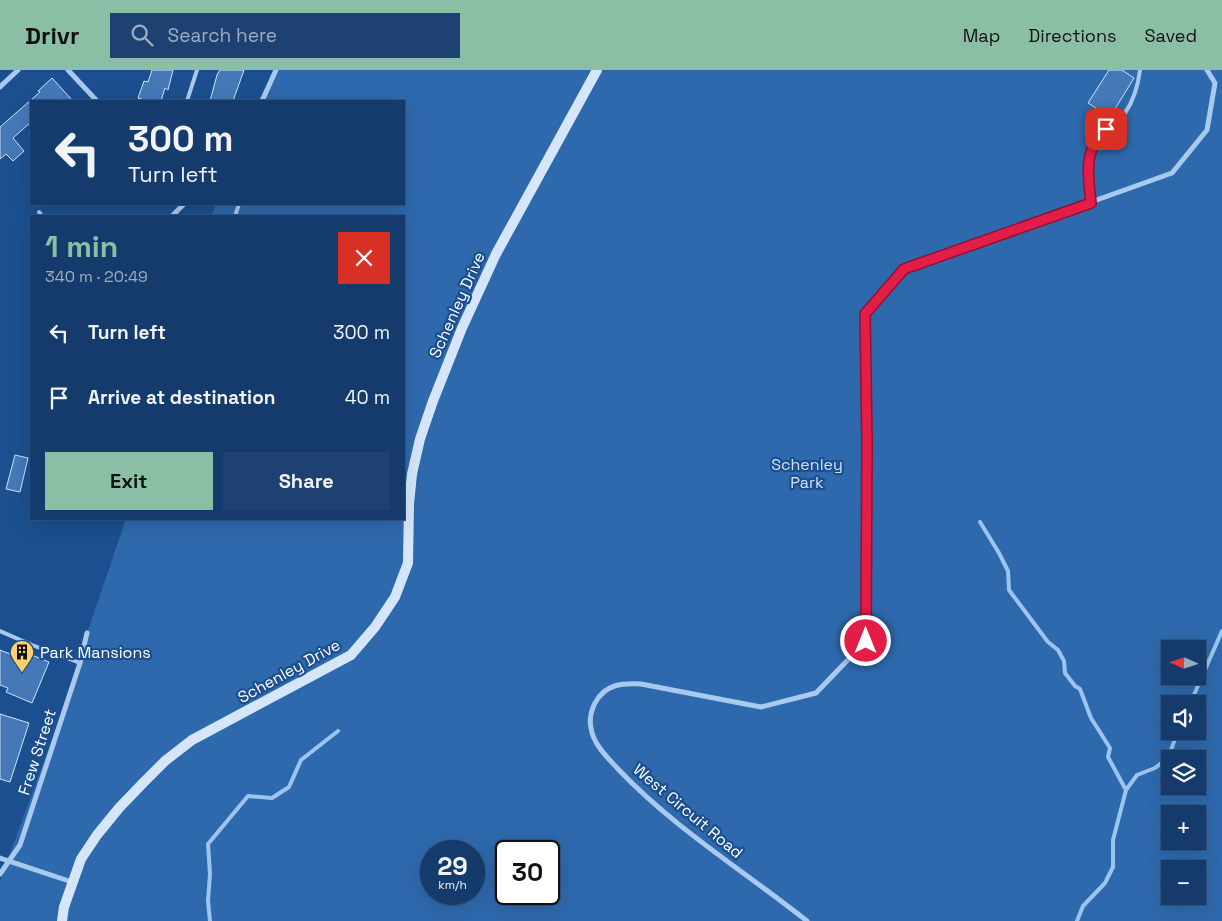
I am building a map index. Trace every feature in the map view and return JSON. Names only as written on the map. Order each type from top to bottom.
[{"type":"street","points":[[0,87],[18,70]]},
{"type":"street","points":[[68,70],[96,100]]},
{"type":"street","points":[[262,100],[276,70]]},
{"type":"street","name":"Schenley Drive","points":[[62,921],[64,907],[81,859],[96,835],[119,808],[165,761],[192,740],[350,656],[375,627],[395,597],[408,563],[409,504],[412,474],[420,439],[433,401],[462,328],[496,254],[597,70]]},
{"type":"street","points":[[1091,203],[1172,173],[1207,130],[1215,83],[1207,70]]},
{"type":"street","name":"West Circuit Road","points":[[807,921],[706,846],[637,789],[598,744],[591,730],[590,715],[596,701],[608,688],[623,683],[640,684],[761,707],[816,694],[866,641],[867,441],[865,314],[904,269],[1091,203]]},
{"type":"street","points":[[173,215],[183,205]]},
{"type":"street","name":"Frew Street","points":[[0,874],[20,844],[80,663],[87,633]]},
{"type":"street","points":[[0,858],[72,882]]},
{"type":"lane","points":[[187,100],[197,70]]},
{"type":"lane","points":[[1091,203],[1088,174],[1089,152],[1096,138],[1124,115],[1138,88],[1140,70]]},
{"type":"lane","points":[[0,631],[80,663]]},
{"type":"green space","name":"Schenley Park","points":[[275,70],[1222,70],[1222,921],[0,921],[0,881],[80,663],[87,633],[126,520],[405,520],[405,215],[212,215],[216,205],[405,205],[405,100],[259,100]]},
{"type":"building","points":[[152,70],[173,70],[168,90],[165,88],[161,100],[138,98],[144,81],[148,82]]},
{"type":"building","points":[[220,70],[244,70],[233,100],[210,100]]},
{"type":"building","points":[[1109,70],[1122,70],[1134,78],[1110,117],[1088,103]]},
{"type":"building","points":[[52,78],[72,100],[31,100],[40,92],[38,91]]},
{"type":"building","points":[[30,101],[30,123],[13,138],[24,151],[13,161],[6,154],[0,159],[0,127]]},
{"type":"building","points":[[15,455],[28,458],[20,492],[6,489]]},
{"type":"building","name":"Park Mansions","points":[[0,650],[20,658],[22,651],[49,662],[32,703],[6,692],[8,688],[0,685]]},
{"type":"building","points":[[0,714],[29,723],[10,782],[0,779]]},
{"type":"waterway","points":[[980,522],[1008,571],[1009,590],[1048,642],[1058,650],[1064,661],[1065,673],[1075,686],[1080,689],[1091,718],[1110,748],[1108,757],[1126,790]]},
{"type":"waterway","points":[[1194,695],[1222,631]]},
{"type":"waterway","points":[[210,921],[208,844],[248,796],[272,798],[289,787],[301,760],[338,731]]},
{"type":"waterway","points":[[1077,921],[1083,906],[1105,883],[1113,867],[1113,840],[1126,790],[1137,775],[1155,768],[1168,758],[1175,740]]},
{"type":"place","name":"Park Mansions","points":[[22,673]]},
{"type":"route","points":[[866,641],[867,441],[865,314],[904,269],[1091,203],[1088,174],[1089,152],[1096,138],[1106,129]]}]
